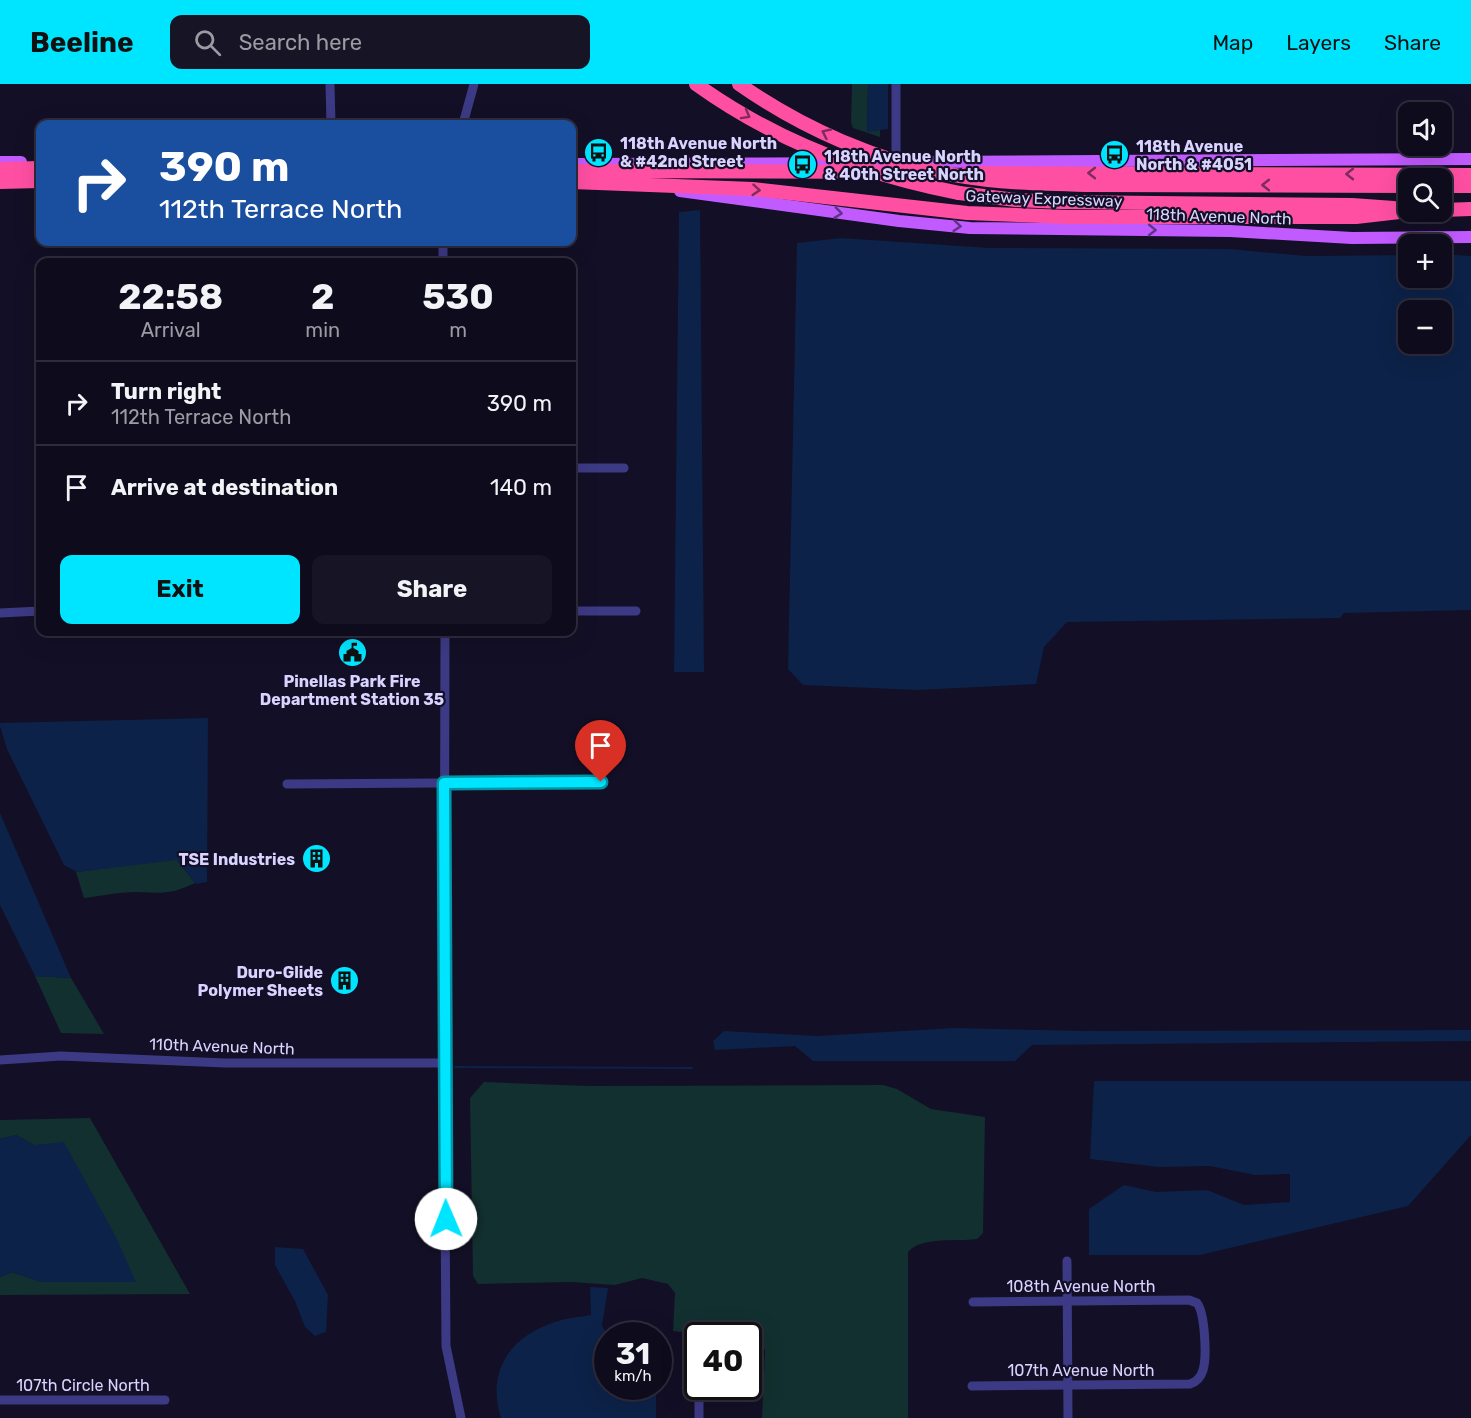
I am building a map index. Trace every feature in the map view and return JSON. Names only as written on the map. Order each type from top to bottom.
[{"type":"highway","name":"Gateway Expressway","points":[[696,84],[768,127],[830,157],[896,179],[959,193],[1042,201],[1352,205],[1398,209]]},
{"type":"highway","name":"Gateway Expressway","points":[[739,84],[824,133],[910,165],[976,178],[1087,185],[1398,186]]},
{"type":"highway","points":[[0,169],[36,168]]},
{"type":"highway","name":"Gateway Expressway","points":[[576,171],[1471,175]]},
{"type":"highway","points":[[0,182],[36,181]]},
{"type":"highway","name":"Gateway Expressway","points":[[576,182],[723,187],[967,213],[1068,217],[1356,217],[1398,211]]},
{"type":"highway","points":[[1452,186],[1471,186]]},
{"type":"highway","points":[[1452,210],[1471,209]]},
{"type":"main road","points":[[576,164],[1471,159]]},
{"type":"main road","points":[[0,162],[36,162]]},
{"type":"main road","points":[[0,187],[36,187]]},
{"type":"main road","name":"118th Avenue North","points":[[576,188],[671,190],[878,219],[970,228],[1230,231],[1352,238],[1471,237]]},
{"type":"street","points":[[330,84],[331,120]]},
{"type":"street","points":[[464,120],[474,84]]},
{"type":"street","points":[[896,84],[896,163]]},
{"type":"street","points":[[576,468],[624,468]]},
{"type":"street","points":[[0,613],[36,611]]},
{"type":"street","points":[[576,611],[636,611]]},
{"type":"street","points":[[445,636],[444,1063],[447,1346],[461,1418]]},
{"type":"street","points":[[287,784],[601,782]]},
{"type":"street","name":"110th Avenue North","points":[[0,1060],[61,1056],[225,1063],[444,1063]]},
{"type":"street","points":[[1067,1261],[1068,1418]]},
{"type":"street","name":"108th Avenue North","points":[[972,1302],[1189,1300],[1197,1303],[1203,1313],[1203,1371],[1190,1384]]},
{"type":"street","name":"107th Avenue North","points":[[972,1386],[1190,1384]]},
{"type":"street","name":"107th Circle North","points":[[0,1401],[165,1400]]},
{"type":"street","points":[[699,1400],[699,1418]]},
{"type":"green space","points":[[852,84],[868,84],[867,131],[880,130],[880,137],[853,128],[851,122]]},
{"type":"green space","points":[[177,860],[195,883],[179,890],[166,892],[130,892],[84,898],[76,872]]},
{"type":"green space","points":[[35,976],[71,978],[104,1034],[61,1033]]},
{"type":"green space","points":[[484,1082],[588,1086],[883,1085],[897,1089],[931,1109],[985,1117],[983,1233],[977,1239],[930,1242],[914,1247],[908,1252],[908,1418],[762,1418],[765,1351],[762,1342],[762,1322],[684,1322],[684,1331],[673,1331],[675,1293],[668,1284],[642,1278],[615,1285],[572,1282],[478,1284],[473,1276],[470,1098]]},
{"type":"green space","points":[[90,1118],[190,1294],[0,1295],[0,1277],[12,1272],[41,1282],[136,1282],[34,1145],[16,1135],[0,1139],[0,1120]]},
{"type":"water","points":[[868,84],[888,84],[888,129],[867,132]]},
{"type":"water","points":[[700,210],[704,672],[674,672],[679,212]]},
{"type":"water","points":[[841,238],[990,248],[1229,249],[1306,256],[1398,255],[1398,288],[1452,288],[1452,255],[1471,256],[1471,610],[1344,613],[1340,618],[1067,622],[1044,647],[1036,684],[917,690],[803,685],[788,669],[797,243]]},
{"type":"water","points":[[208,718],[207,882],[196,884],[177,860],[77,872],[64,865],[7,749],[0,726],[0,723]]},
{"type":"water","points":[[0,813],[71,978],[35,976],[0,905]]},
{"type":"water","points":[[954,1028],[1084,1031],[1471,1030],[1471,1041],[1032,1045],[1015,1061],[813,1061],[795,1046],[715,1050],[713,1041],[724,1031],[817,1036]]},
{"type":"water","points":[[1094,1081],[1471,1081],[1471,1135],[1408,1206],[1200,1255],[1089,1255],[1089,1209],[1124,1185],[1156,1192],[1207,1190],[1244,1205],[1290,1202],[1290,1174],[1255,1175],[1210,1166],[1159,1167],[1090,1159]]},
{"type":"water","points":[[16,1135],[34,1145],[64,1142],[116,1237],[136,1282],[41,1282],[12,1272],[0,1277],[0,1139]]},
{"type":"water","points":[[275,1247],[303,1249],[328,1295],[326,1332],[315,1336],[305,1327],[295,1301],[275,1265]]},
{"type":"water","points":[[590,1287],[608,1288],[603,1322],[594,1322],[594,1400],[656,1400],[656,1418],[501,1418],[497,1401],[497,1386],[500,1371],[514,1346],[539,1328],[555,1322],[591,1315]]},
{"type":"waterway","points":[[455,1067],[692,1068]]},
{"type":"place","name":"118th Avenue North & #42nd Street","points":[[599,152]]},
{"type":"place","name":"118th Avenue North & #4051","points":[[1115,155]]},
{"type":"place","name":"118th Avenue North & 40th Street North","points":[[803,165]]},
{"type":"place","name":"Pinellas Park Fire Department Station 35","points":[[352,653]]},
{"type":"place","name":"TSE Industries","points":[[316,859]]},
{"type":"place","name":"Duro-Glide Polymer Sheets","points":[[344,981]]},
{"type":"route","points":[[446,1219],[444,783],[601,782]]}]
